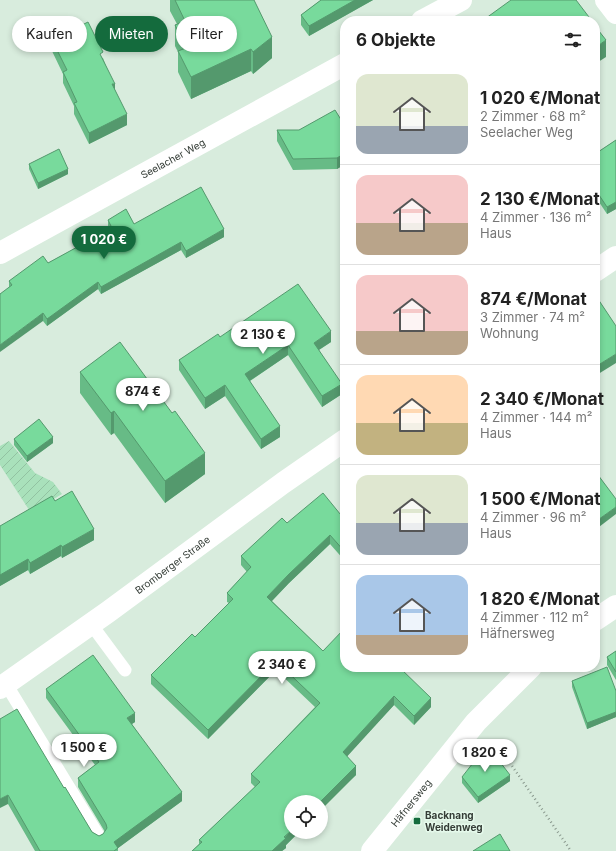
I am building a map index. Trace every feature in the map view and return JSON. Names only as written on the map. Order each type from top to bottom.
[{"type":"street","points":[[431,16],[461,0]]},
{"type":"street","points":[[606,0],[616,13]]},
{"type":"street","name":"Seelacher Weg","points":[[0,252],[340,67]]},
{"type":"street","points":[[600,268],[616,258]]},
{"type":"street","name":"Bromberger Straße","points":[[3,686],[91,624],[283,483],[340,443]]},
{"type":"street","points":[[600,617],[616,606]]},
{"type":"street","name":"Häfnersweg","points":[[372,851],[476,722],[526,672]]},
{"type":"lane","points":[[91,624],[125,670]]},
{"type":"lane","points":[[3,686],[99,837]]},
{"type":"path","points":[[510,763],[572,851]]},
{"type":"green space","points":[[9,441],[35,473],[53,482],[62,494],[31,513],[0,465],[0,446]]},
{"type":"building","points":[[175,0],[254,0],[272,37],[253,52],[251,49],[191,77],[178,52],[237,52],[237,16],[183,16]]},
{"type":"building","points":[[321,0],[355,0],[309,26],[301,15]]},
{"type":"building","points":[[511,0],[576,0],[588,16],[489,16]]},
{"type":"building","points":[[87,22],[95,36],[95,52],[103,52],[100,54],[115,84],[112,84],[127,114],[89,133],[74,103],[77,102],[63,72],[67,70],[58,52],[87,52]]},
{"type":"building","points":[[600,32],[606,40],[600,44]]},
{"type":"building","points":[[335,110],[340,118],[340,156],[337,158],[293,159],[277,130],[299,130]]},
{"type":"building","points":[[616,140],[616,202],[607,207],[600,196],[600,151]]},
{"type":"building","points":[[59,149],[68,169],[38,183],[29,164]]},
{"type":"building","points":[[201,187],[224,229],[186,251],[181,242],[101,287],[98,282],[47,319],[43,313],[0,345],[0,294],[12,285],[9,281],[43,256],[48,263],[112,228],[108,220],[126,209],[134,224]]},
{"type":"building","points":[[298,284],[331,331],[314,343],[340,381],[340,385],[322,396],[288,345],[245,374],[280,426],[261,439],[225,385],[205,398],[179,360],[218,334],[220,337]]},
{"type":"building","points":[[600,302],[616,326],[616,354],[600,364]]},
{"type":"building","points":[[120,342],[172,413],[175,411],[205,453],[165,481],[114,411],[111,413],[80,372]]},
{"type":"building","points":[[39,419],[53,437],[27,456],[14,439]]},
{"type":"building","points":[[600,478],[616,499],[616,507],[600,518]]},
{"type":"building","points":[[72,491],[94,529],[62,547],[61,545],[30,563],[28,559],[0,575],[0,526],[52,496],[55,501]]},
{"type":"building","points":[[323,493],[340,514],[340,546],[330,535],[267,597],[323,651],[340,633],[340,672],[404,672],[431,698],[414,716],[394,696],[343,752],[356,766],[327,795],[284,795],[285,839],[272,851],[192,851],[202,842],[199,840],[260,782],[251,774],[320,703],[276,661],[208,730],[151,675],[192,634],[195,637],[233,599],[227,593],[251,567],[241,556],[282,518],[287,523]]},
{"type":"building","points":[[616,651],[616,672],[607,657]]},
{"type":"building","points":[[93,655],[135,713],[127,718],[182,792],[114,842],[118,848],[114,851],[40,851],[8,795],[0,799],[0,719],[17,709],[92,832],[99,836],[103,834],[107,828],[106,824],[78,778],[99,762],[46,689]]},
{"type":"building","points":[[607,667],[616,691],[616,712],[587,723],[572,681],[594,672],[600,672],[600,670]]},
{"type":"building","points":[[487,745],[510,775],[478,797],[462,777]]},
{"type":"building","points":[[500,834],[510,851],[473,851]]},
{"type":"place","name":"Backnang Weidenweg","points":[[417,821]]}]
